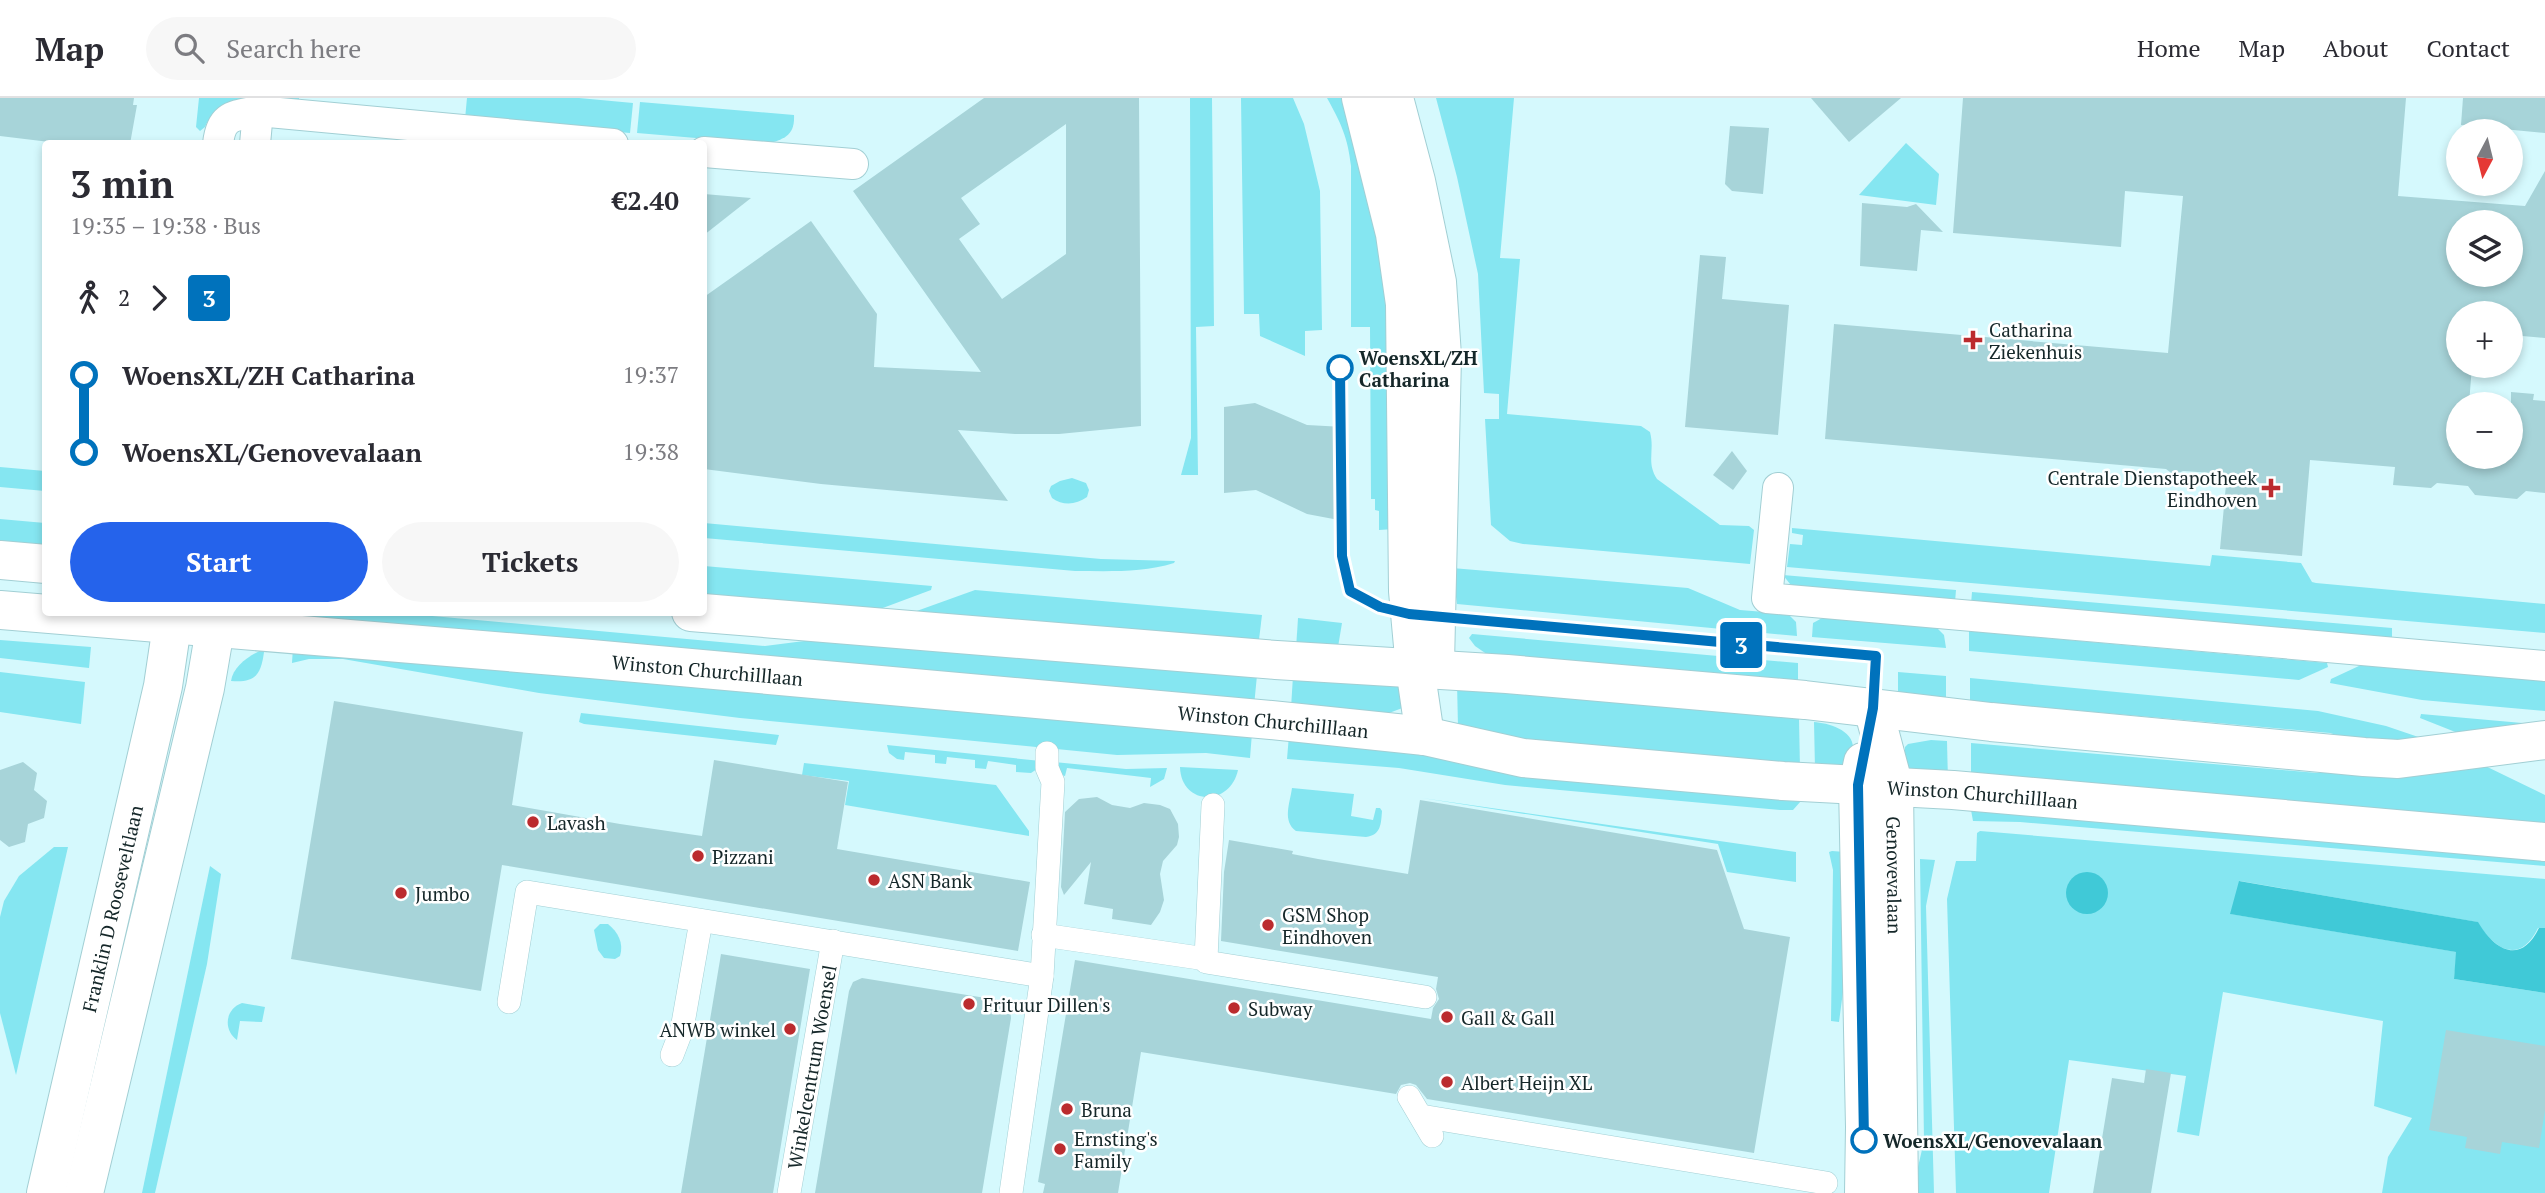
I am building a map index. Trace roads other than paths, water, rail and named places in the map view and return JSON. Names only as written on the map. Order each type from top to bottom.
[{"type":"main road","points":[[1361,98],[1395,234],[1405,304],[1408,591],[1425,669]]},
{"type":"main road","points":[[1394,98],[1416,181],[1437,282],[1442,356],[1425,669],[1425,736]]},
{"type":"main road","points":[[0,560],[42,564]]},
{"type":"main road","name":"Winston Churchilllaan","points":[[0,610],[42,612]]},
{"type":"main road","points":[[707,613],[1262,659],[1738,694],[1991,722],[2387,758],[2545,740]]},
{"type":"main road","name":"Winston Churchilllaan","points":[[130,616],[217,620],[578,657],[1425,736],[1523,758],[1783,781],[1967,791],[2545,842]]},
{"type":"main road","name":"Franklin D Rooseveltlaan","points":[[46,1193],[163,685],[173,618]]},
{"type":"main road","name":"Franklin D Rooseveltlaan","points":[[84,1193],[205,688],[217,620]]},
{"type":"main road","name":"Genovevalaan","points":[[1873,708],[1899,1193]]},
{"type":"main road","name":"Genovevalaan","points":[[1864,1193],[1864,1113],[1876,786]]},
{"type":"street","points":[[255,140],[258,111]]},
{"type":"street","points":[[219,140],[225,120],[258,111],[570,140]]},
{"type":"street","points":[[707,152],[853,164]]},
{"type":"street","points":[[1778,488],[1767,598],[2545,666]]},
{"type":"street","points":[[1011,1193],[1042,976],[1053,782],[1047,768],[1047,753]]},
{"type":"street","points":[[1206,959],[1213,805]]},
{"type":"street","name":"Winkelcentrum Woensel","points":[[509,1002],[527,892],[1042,976]]},
{"type":"street","points":[[673,1055],[682,1029],[701,921]]},
{"type":"street","points":[[1043,935],[1206,959],[1206,962],[1425,998]]},
{"type":"street","name":"Winkelcentrum Woensel","points":[[789,1193],[833,941]]},
{"type":"street","points":[[1432,1136],[1415,1106],[1826,1183]]},
{"type":"place","name":"Catharina Ziekenhuis","points":[[1973,340]]},
{"type":"place","name":"WoensXL/ZH Catharina","points":[[1340,368]]},
{"type":"place","name":"Centrale Dienstapotheek Eindhoven","points":[[2271,488]]},
{"type":"place","name":"Lavash","points":[[533,822]]},
{"type":"place","name":"Pizzani","points":[[698,856]]},
{"type":"place","name":"ASN Bank","points":[[874,880]]},
{"type":"place","name":"Jumbo","points":[[401,893]]},
{"type":"place","name":"GSM Shop Eindhoven","points":[[1268,925]]},
{"type":"place","name":"Frituur Dillen's","points":[[969,1004]]},
{"type":"place","name":"Subway","points":[[1234,1008]]},
{"type":"place","name":"Gall & Gall","points":[[1447,1017]]},
{"type":"place","name":"ANWB winkel","points":[[790,1029]]},
{"type":"place","name":"Albert Heijn XL","points":[[1447,1082]]},
{"type":"place","name":"Bruna","points":[[1067,1109]]},
{"type":"place","name":"WoensXL/Genovevalaan","points":[[1864,1140]]},
{"type":"place","name":"Ernsting's Family","points":[[1060,1149]]}]
